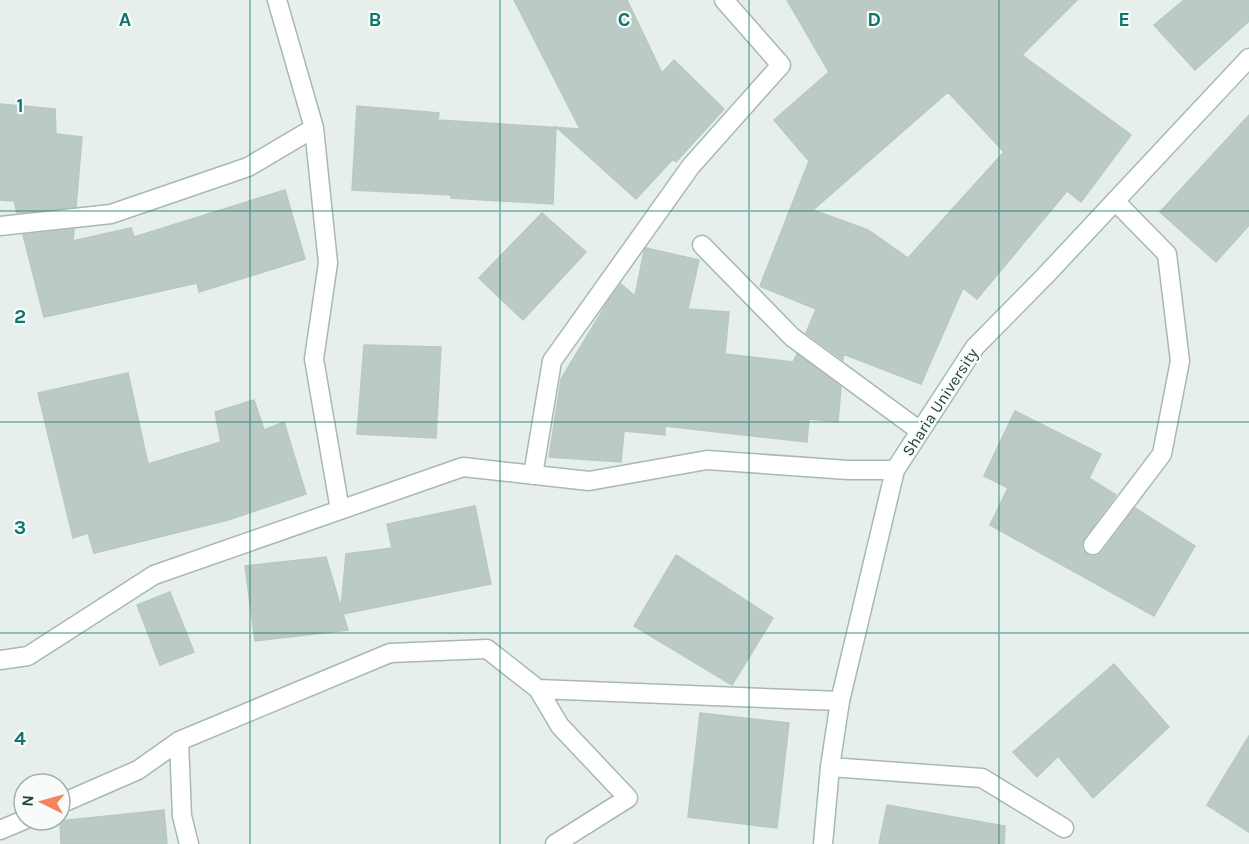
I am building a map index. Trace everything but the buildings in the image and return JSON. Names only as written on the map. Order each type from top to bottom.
[{"type":"street","points":[[277,0],[314,128],[328,263],[314,359],[340,510]]},
{"type":"street","points":[[533,475],[552,361],[691,166],[781,65],[724,0]]},
{"type":"street","name":"Sharia University","points":[[823,844],[830,767],[840,701],[895,470],[975,347],[1045,276],[1249,58]]},
{"type":"street","points":[[0,226],[111,213],[248,167],[314,128]]},
{"type":"street","points":[[1093,544],[1162,454],[1180,361],[1167,254],[1115,201]]},
{"type":"street","points":[[702,245],[792,337],[920,430]]},
{"type":"street","points":[[0,660],[28,656],[154,575],[463,467],[589,481],[707,460],[848,470],[895,470]]},
{"type":"street","points":[[72,799],[138,770],[179,741],[390,653],[487,649],[538,689],[560,726],[628,798],[555,844]]},
{"type":"street","points":[[538,689],[840,701]]},
{"type":"street","points":[[179,741],[182,816],[189,844]]},
{"type":"street","points":[[830,767],[982,778],[1064,828]]}]
